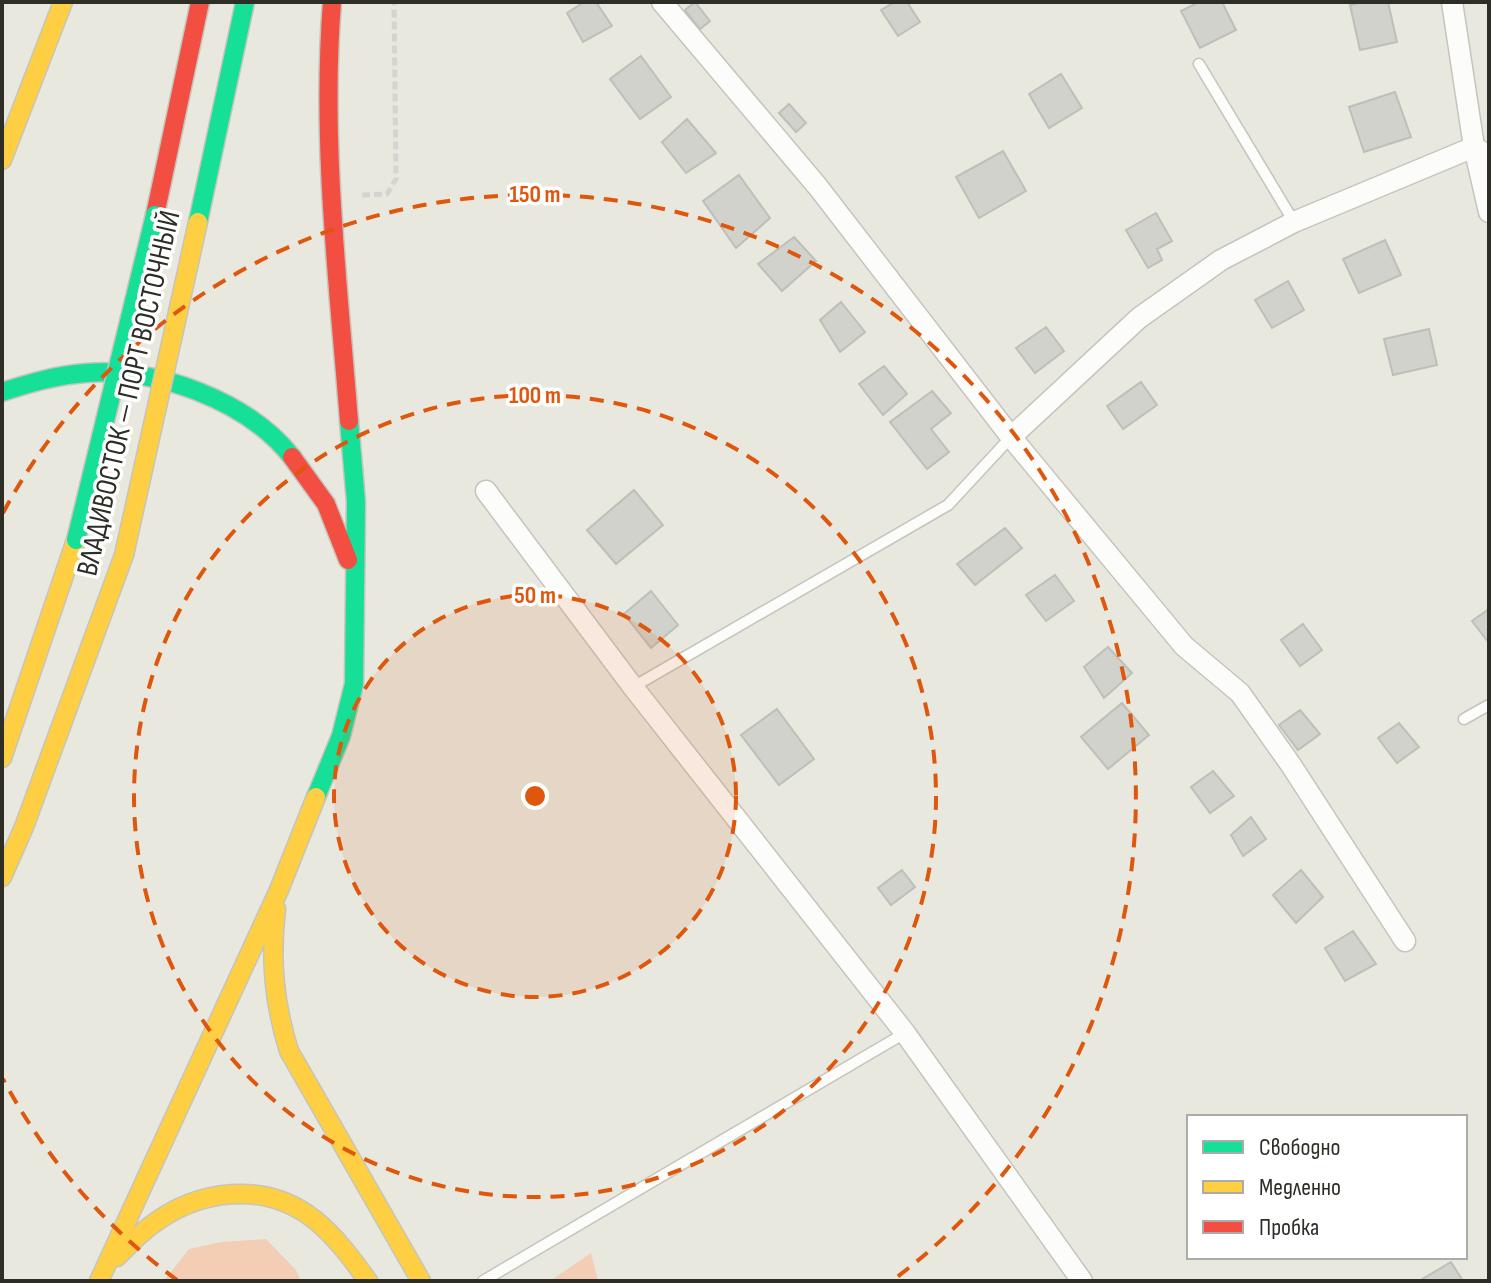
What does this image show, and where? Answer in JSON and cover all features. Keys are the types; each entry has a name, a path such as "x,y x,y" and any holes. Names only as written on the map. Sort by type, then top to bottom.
{"main road":[{"path":"2,160 63,2"},
{"name":"ВЛАДИВОСТОК — ПОРТ ВОСТОЧНЫЙ","path":"2,758 76,540 155,215 200,2"},
{"name":"ВЛАДИВОСТОК — ПОРТ ВОСТОЧНЫЙ","path":"2,877 24,827 124,555 245,2"},
{"path":"102,1276 279,890 341,736 354,684 356,502 331,195 329,39 332,2"},
{"path":"2,392 23,383 66,374 110,371 153,376 195,388 231,406 264,429 293,456 317,488 336,523 349,560 356,638"},
{"path":"279,890 272,973 277,1014 289,1051 421,1281"},
{"path":"102,1276 136,1235 169,1210 205,1195 241,1191 283,1202 318,1221 345,1247 368,1281"}],"street":[{"path":"662,2 818,187 1011,437 1184,646 1240,693 1291,765 1405,941"},
{"path":"1452,2 1482,151 1489,212"},
{"path":"1011,437 1139,318 1221,260 1294,222 1482,151"},
{"path":"486,491 633,687 905,1033 1082,1281"}],"lane":[{"path":"1199,64 1294,222"},
{"path":"633,687 948,505 1011,437"},
{"path":"1464,719 1489,705"},
{"path":"483,1281 905,1033"}],"path":[{"path":"331,195 387,194 396,179 394,2"}],"shaded area":[{"path":"266,1239 296,1270 301,1281 164,1281 189,1249 221,1242"},
{"path":"591,1253 598,1281 550,1281"}],"building":[{"path":"584,2 596,2 612,26 583,42 567,13"},
{"path":"695,2 710,21 700,29 685,10"},
{"path":"895,2 907,2 920,22 898,36 881,10"},
{"path":"1199,2 1222,2 1236,30 1200,48 1181,11"},
{"path":"1388,2 1397,42 1360,50 1350,5"},
{"path":"641,56 671,97 640,119 610,79"},
{"path":"1061,74 1082,108 1049,128 1029,94"},
{"path":"1395,92 1411,137 1364,152 1349,107"},
{"path":"789,104 806,123 796,132 779,113"},
{"path":"687,119 716,153 686,173 662,142"},
{"path":"1003,151 1026,191 979,218 956,177"},
{"path":"739,175 770,218 736,248 703,201"},
{"path":"1156,213 1172,241 1157,249 1162,260 1148,268 1126,230"},
{"path":"794,237 816,261 782,291 758,264"},
{"path":"1385,240 1401,275 1359,293 1343,259"},
{"path":"1288,281 1304,310 1272,328 1255,300"},
{"path":"841,302 865,332 840,352 820,320"},
{"path":"1046,327 1064,351 1035,373 1016,348"},
{"path":"1429,329 1437,365 1393,375 1384,339"},
{"path":"884,366 907,394 883,415 859,384"},
{"path":"1141,382 1157,405 1123,429 1107,406"},
{"path":"932,391 951,413 931,429 949,452 927,469 890,422"},
{"path":"634,490 663,525 616,564 587,530"},
{"path":"1005,528 1022,548 975,585 957,564"},
{"path":"1055,575 1074,601 1046,621 1026,595"},
{"path":"651,591 678,625 651,648 624,614"},
{"path":"1489,609 1489,643 1472,621"},
{"path":"1303,624 1322,650 1300,666 1281,640"},
{"path":"1108,647 1132,673 1104,698 1084,667"},
{"path":"1122,703 1149,735 1108,769 1081,737"},
{"path":"777,709 814,759 779,785 741,735"},
{"path":"1300,710 1320,734 1298,750 1279,725"},
{"path":"1399,723 1419,747 1397,763 1378,738"},
{"path":"1213,771 1234,796 1210,813 1191,787"},
{"path":"1251,817 1266,839 1243,856 1231,835"},
{"path":"902,870 915,887 891,905 878,888"},
{"path":"1301,870 1323,897 1296,923 1273,895"},
{"path":"1353,931 1376,964 1345,981 1325,948"},
{"path":"1451,1262 1463,1281 1419,1281"}],"traffic: fast":[{"path":"198,222 245,2"},
{"path":"76,540 155,215"},
{"path":"2,392 44,380 86,373 142,376 170,382 226,404 251,419 292,457"},
{"path":"316,797 341,736 354,684 356,502 349,421"}],"traffic: slow":[{"path":"2,160 63,2"},
{"path":"124,555 198,222"},
{"path":"2,758 76,540"},
{"path":"2,877 24,827 124,555"},
{"path":"99,1281 279,890 316,797"},
{"path":"276,909 273,946 275,981 289,1051 421,1281"},
{"path":"117,1257 149,1227 188,1204 231,1194 253,1195 295,1207 315,1220 337,1241 368,1281"}],"traffic: jam":[{"path":"155,215 200,2"},
{"path":"332,2 328,107 330,159 349,421"},
{"path":"292,457 326,504 348,560"}]}
